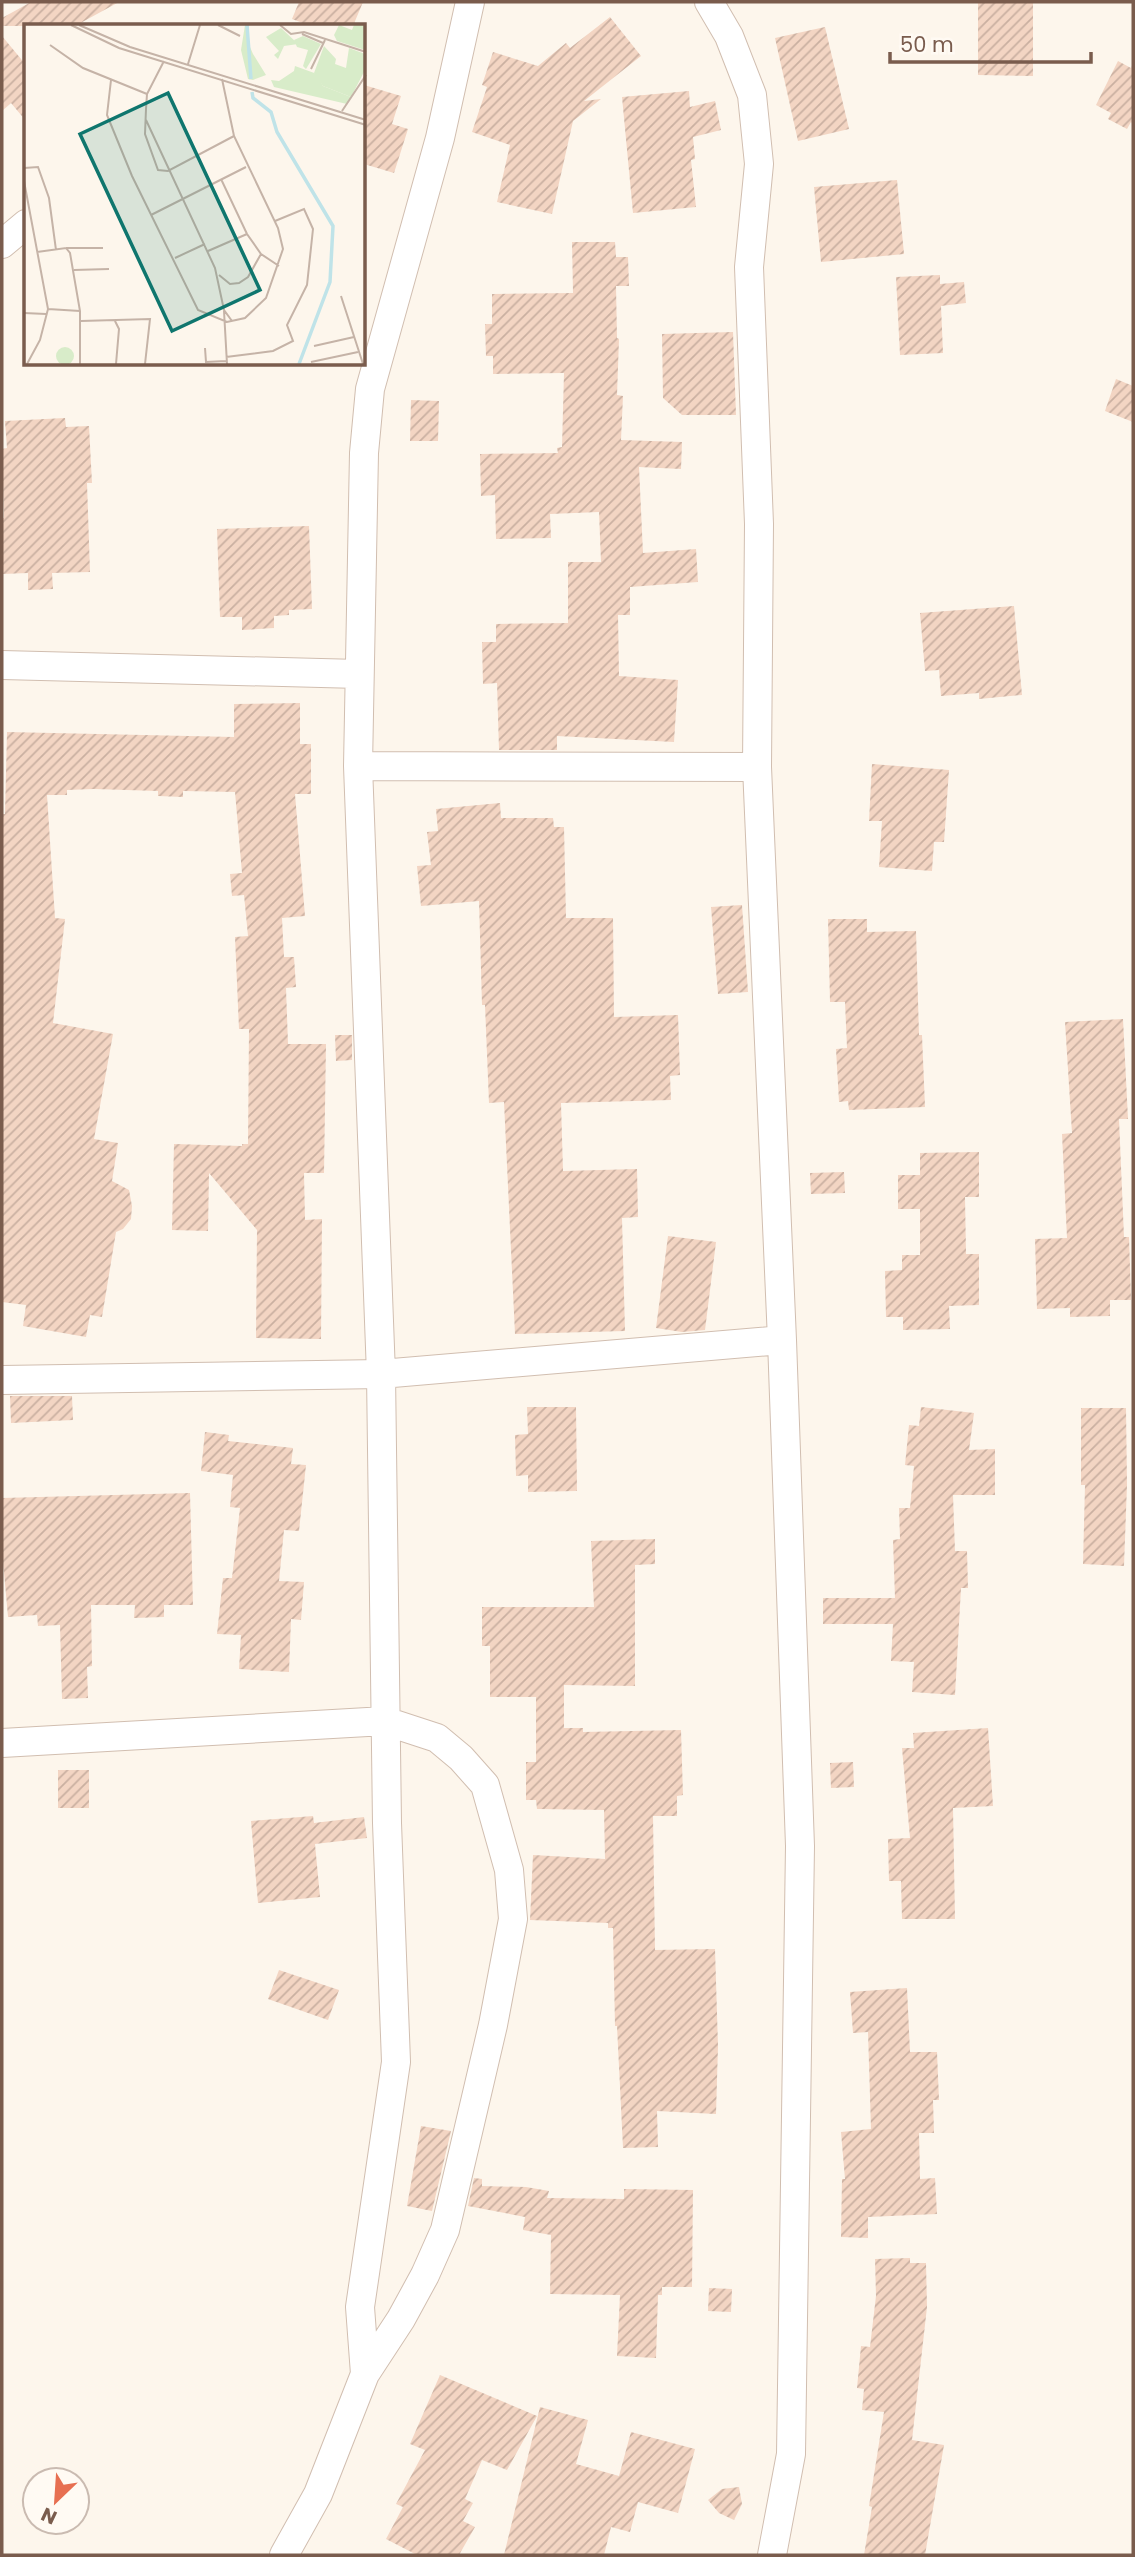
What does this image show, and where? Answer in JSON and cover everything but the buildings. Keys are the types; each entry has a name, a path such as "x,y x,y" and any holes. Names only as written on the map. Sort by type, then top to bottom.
{"street":[{"path":"365,2374 360,2307 396,2062 385,1721 381,1374 358,766 365,377 440,138 470,2"},
{"path":"709,2 729,36 752,95 759,164 749,267 759,524 757,767 782,1340 800,1846 791,2454 772,2555"},
{"path":"2,244 24,226"},
{"path":"2,665 359,674"},
{"path":"358,766 757,767"},
{"path":"2,1380 381,1374 782,1340"},
{"path":"2,1743 385,1721 436,1738 461,1758 485,1786 509,1870 513,1919 493,2025 445,2230 401,2319 365,2374 318,2494 284,2555"}]}
